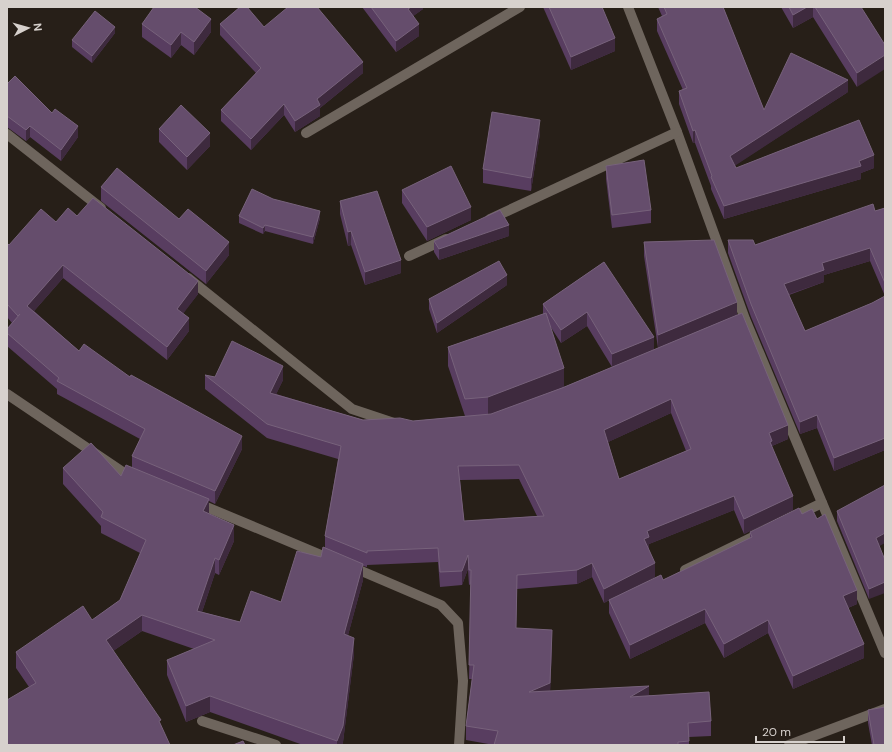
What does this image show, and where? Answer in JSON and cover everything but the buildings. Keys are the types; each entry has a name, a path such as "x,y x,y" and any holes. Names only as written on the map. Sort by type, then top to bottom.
{"street":[{"path":"306,132 520,7"},
{"path":"628,7 677,132 741,321 822,503 885,653"},
{"path":"481,222 677,132"},
{"path":"7,134 106,212"},
{"path":"409,256 452,236"},
{"path":"180,272 352,409 405,426"},
{"path":"7,394 124,473 146,482"},
{"path":"191,500 441,605 458,623 463,681 459,745"},
{"path":"673,576 822,503"},
{"path":"789,745 885,709"},
{"path":"202,721 276,745"}]}
